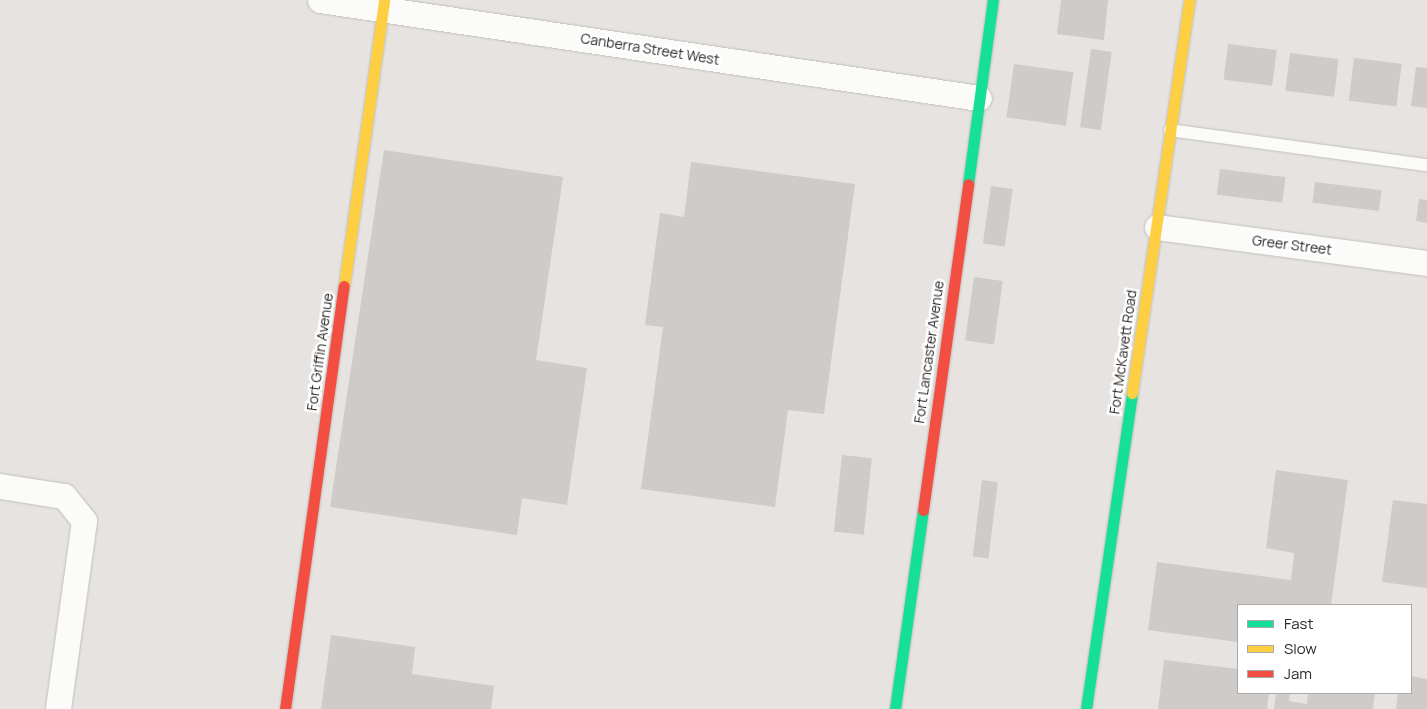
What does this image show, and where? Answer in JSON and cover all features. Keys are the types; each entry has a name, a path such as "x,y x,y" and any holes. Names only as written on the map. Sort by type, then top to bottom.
{"street":[{"name":"Canberra Street West","path":"320,0 383,4 979,98"},
{"name":"Fort Lancaster Avenue","path":"895,709 993,0"},
{"name":"Fort McKavett Road","path":"1086,709 1189,0"},
{"name":"Fort Griffin Avenue","path":"285,709 383,4"},
{"name":"Greer Street","path":"1156,227 1427,262"},
{"path":"0,486 64,496 84,521 58,709"}],"lane":[{"path":"1170,130 1427,165"}],"building":[{"path":"1061,0 1108,0 1104,40 1057,34"},
{"path":"1228,44 1277,50 1272,86 1224,80"},
{"path":"1091,49 1112,52 1101,130 1080,127"},
{"path":"1290,53 1339,59 1334,97 1285,91"},
{"path":"1354,58 1402,64 1396,107 1349,101"},
{"path":"1014,64 1073,72 1066,126 1006,117"},
{"path":"1416,67 1427,68 1427,108 1411,106"},
{"path":"384,150 563,177 536,360 587,368 567,505 522,498 517,535 330,507"},
{"path":"691,162 855,184 824,414 788,410 775,507 641,489 663,327 645,325 660,213 684,217"},
{"path":"1220,169 1286,177 1282,203 1217,195"},
{"path":"1315,182 1382,190 1379,211 1312,203"},
{"path":"991,186 1013,189 1005,246 983,243"},
{"path":"1419,199 1427,200 1427,223 1416,221"},
{"path":"974,277 1003,281 994,344 965,340"},
{"path":"842,455 872,458 864,535 834,532"},
{"path":"1276,470 1348,480 1331,604 1237,604 1237,642 1148,630 1157,562 1291,580 1294,553 1266,548"},
{"path":"982,480 998,482 988,558 973,556"},
{"path":"1393,500 1427,504 1427,588 1382,582"},
{"path":"331,635 415,647 412,674 494,686 491,709 321,709"},
{"path":"1164,660 1237,669 1237,694 1269,694 1267,709 1158,709"},
{"path":"1412,676 1427,679 1427,709 1396,709 1398,694 1412,694"},
{"path":"1276,694 1290,694 1289,701 1307,704 1308,694 1375,694 1373,709 1274,709"}],"traffic: fast":[{"path":"968,184 993,0"},
{"path":"1086,709 1132,393"},
{"path":"895,709 923,510"}],"traffic: slow":[{"path":"344,286 384,0"},
{"path":"1132,393 1189,0"}],"traffic: jam":[{"path":"923,510 968,184"},
{"path":"285,709 344,286"}]}
